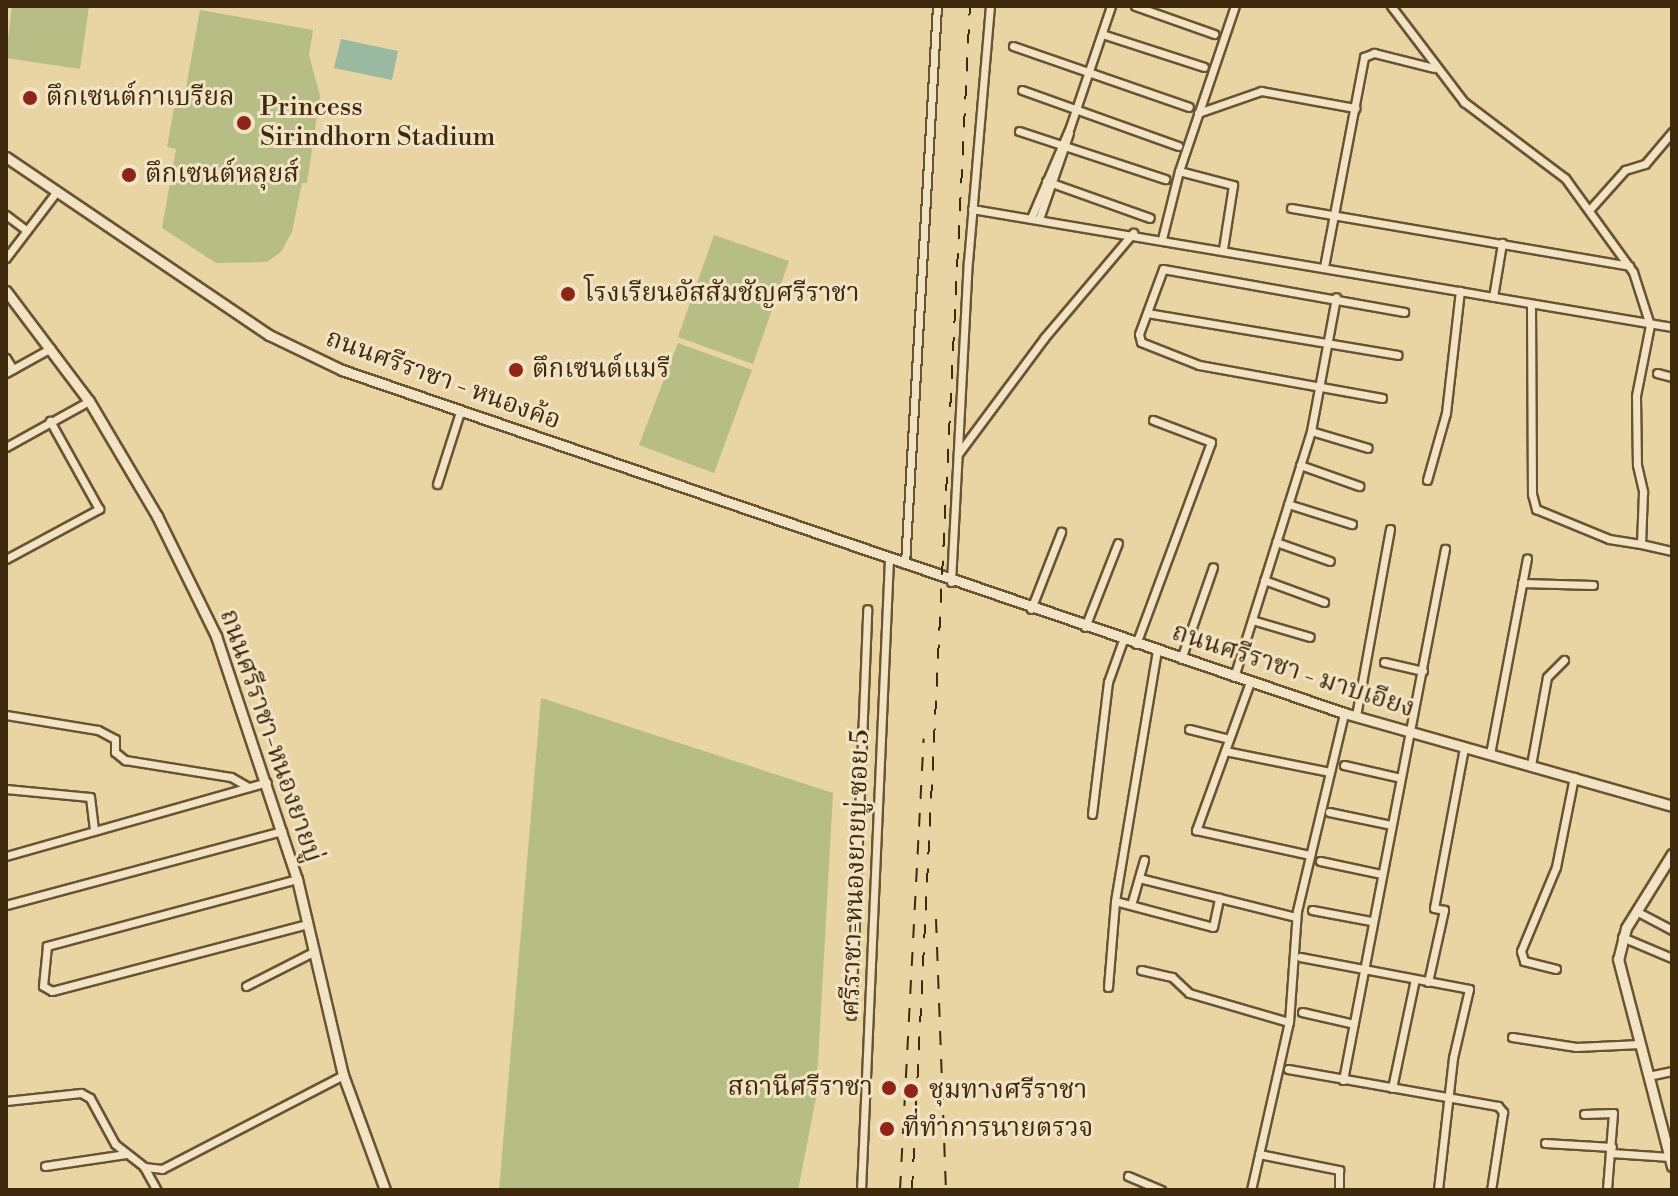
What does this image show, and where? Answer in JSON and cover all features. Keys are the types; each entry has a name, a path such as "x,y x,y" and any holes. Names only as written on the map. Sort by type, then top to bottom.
{"main road":[{"name":"ถนนศรีราชา - หนองค้อ","path":"6,157 269,335 342,370 905,564"},
{"name":"ถนนศรีราชา-หนองยายบู่","path":"6,291 89,401 157,516 216,636 297,879 343,1075 385,1190"},
{"name":"ถนนศรีราชา - มาบเอียง","path":"905,564 1344,713 1672,806"},
{"path":"1671,1161 1618,959 1622,937 1672,854"}],"street":[{"path":"905,564 937,6"},
{"path":"951,582 972,209 990,6"},
{"path":"1035,219 1064,147 1111,6"},
{"path":"1135,6 1214,34"},
{"path":"1162,239 1179,171 1235,6"},
{"path":"1391,6 1434,68 1464,102 1565,178 1591,208 1629,266 1646,301 1650,325 1636,396 1637,465 1643,492 1641,544"},
{"path":"1102,34 1204,67"},
{"path":"1013,46 1189,107"},
{"path":"1324,267 1368,53 1434,68"},
{"path":"1022,90 1178,146"},
{"path":"1198,113 1261,91 1355,108"},
{"path":"1019,131 1165,179"},
{"path":"1591,208 1625,170 1645,164 1672,132"},
{"path":"1179,171 1233,185 1223,249"},
{"path":"1049,183 1150,218"},
{"path":"6,258 57,191"},
{"path":"1291,208 1629,266"},
{"path":"972,209 1133,233 1672,327"},
{"path":"6,215 26,230"},
{"path":"958,454 1044,338 1133,233"},
{"path":"1493,297 1502,243"},
{"path":"1382,398 1199,365 1141,342 1147,313 1163,269 1336,297 1404,312"},
{"path":"1427,480 1446,413 1460,291"},
{"path":"1234,677 1311,431 1336,297"},
{"path":"1531,304 1532,494 1536,509 1609,539 1672,551"},
{"path":"1147,313 1397,355"},
{"path":"6,358 10,371 51,348"},
{"path":"1657,373 1672,377"},
{"path":"6,447 89,401"},
{"path":"437,484 460,412"},
{"path":"1136,644 1211,442 1153,420"},
{"path":"6,559 99,509 50,421"},
{"path":"1311,431 1368,448"},
{"path":"1300,465 1359,486"},
{"path":"1288,504 1352,524"},
{"path":"1356,716 1390,529"},
{"path":"1031,609 1061,532"},
{"path":"1276,542 1330,561"},
{"path":"1085,627 1118,543"},
{"path":"1343,1080 1366,971 1371,921 1445,549"},
{"name":"ศรีราชา-หนองยายบู่ ซอย 5","path":"861,1190 889,558"},
{"path":"1490,754 1527,558"},
{"path":"1181,659 1213,567"},
{"path":"1264,580 1324,602"},
{"path":"1522,583 1593,585"},
{"path":"851,1015 867,609"},
{"path":"1252,620 1310,637"},
{"path":"1092,814 1108,682 1123,640"},
{"path":"1108,987 1115,901 1157,651"},
{"path":"1531,765 1547,677 1564,660"},
{"path":"1384,662 1423,671"},
{"path":"1250,682 1196,830 1310,855"},
{"path":"1251,1190 1289,1022 1296,917 1344,713"},
{"path":"6,715 98,730 115,739 115,752 125,760 231,777 248,787"},
{"path":"1189,729 1229,739"},
{"path":"863,737 881,739"},
{"path":"1428,982 1444,910 1434,908 1464,747"},
{"path":"1225,751 1330,772"},
{"path":"1344,765 1401,778"},
{"path":"1556,969 1524,961 1521,951 1556,867 1574,777"},
{"path":"6,856 267,782"},
{"path":"6,789 90,797 94,831"},
{"path":"1329,812 1391,825"},
{"path":"6,905 282,831"},
{"path":"1131,905 1144,860"},
{"path":"1320,861 1381,874"},
{"path":"1139,878 1296,917"},
{"path":"297,879 47,946 43,986 49,991 307,924"},
{"path":"1115,901 1213,927 1219,898"},
{"path":"1312,910 1371,921"},
{"path":"1636,911 1672,930"},
{"path":"1622,937 1672,958"},
{"path":"246,986 313,952"},
{"path":"1300,957 1469,989 1448,1097 1438,1190"},
{"path":"1141,970 1172,977 1185,992 1289,1022"},
{"path":"1392,1088 1415,979"},
{"path":"1302,1012 1354,1024"},
{"path":"1512,1037 1576,1047 1640,1044"},
{"path":"1288,1069 1448,1097 1503,1112 1491,1190"},
{"path":"1648,1076 1672,1071"},
{"path":"144,1167 162,1169 343,1075"},
{"path":"6,1101 81,1093 90,1098 115,1144 144,1167 157,1190"},
{"path":"1584,1114 1613,1113 1607,1190"},
{"path":"1545,1143 1612,1150 1671,1161"},
{"path":"45,1166 127,1154"},
{"path":"1259,1154 1339,1170 1339,1190"},
{"path":"1128,1176 1161,1190"}],"shaded area":[{"path":"12,6 89,6 80,69 6,58"},
{"name":"Princess Sirindhorn Stadium","path":"200,10 313,30 309,55 320,96 307,183 302,183 292,232 281,252 267,262 216,263 162,228 176,149 167,147 176,97 184,99"},
{"path":"341,39 398,51 392,80 334,68"},
{"path":"714,235 789,261 753,364 678,337"},
{"path":"678,343 752,370 714,473 639,445"},
{"path":"541,698 833,793 816,1098 798,1190 499,1190"}],"railway":[{"path":"912,1190 970,6"},
{"path":"900,1190 924,739"},
{"path":"936,919 946,1190"}],"place":[{"name":"ตึกเซนต์กาเบรียล","path":"30,98"},
{"name":"Princess Sirindhorn Stadium","path":"244,123"},
{"name":"ตึกเซนต์หลุยส์","path":"129,175"},
{"name":"โรงเรียนอัสสัมชัญศรีราชา","path":"568,294"},
{"name":"ตึกเซนต์แมรี","path":"516,370"},
{"name":"สถานีศรีราชา","path":"889,1088"},
{"name":"ชุมทางศรีราชา","path":"911,1091"},
{"name":"ที่ทำการนายตรวจ","path":"887,1129"}]}
